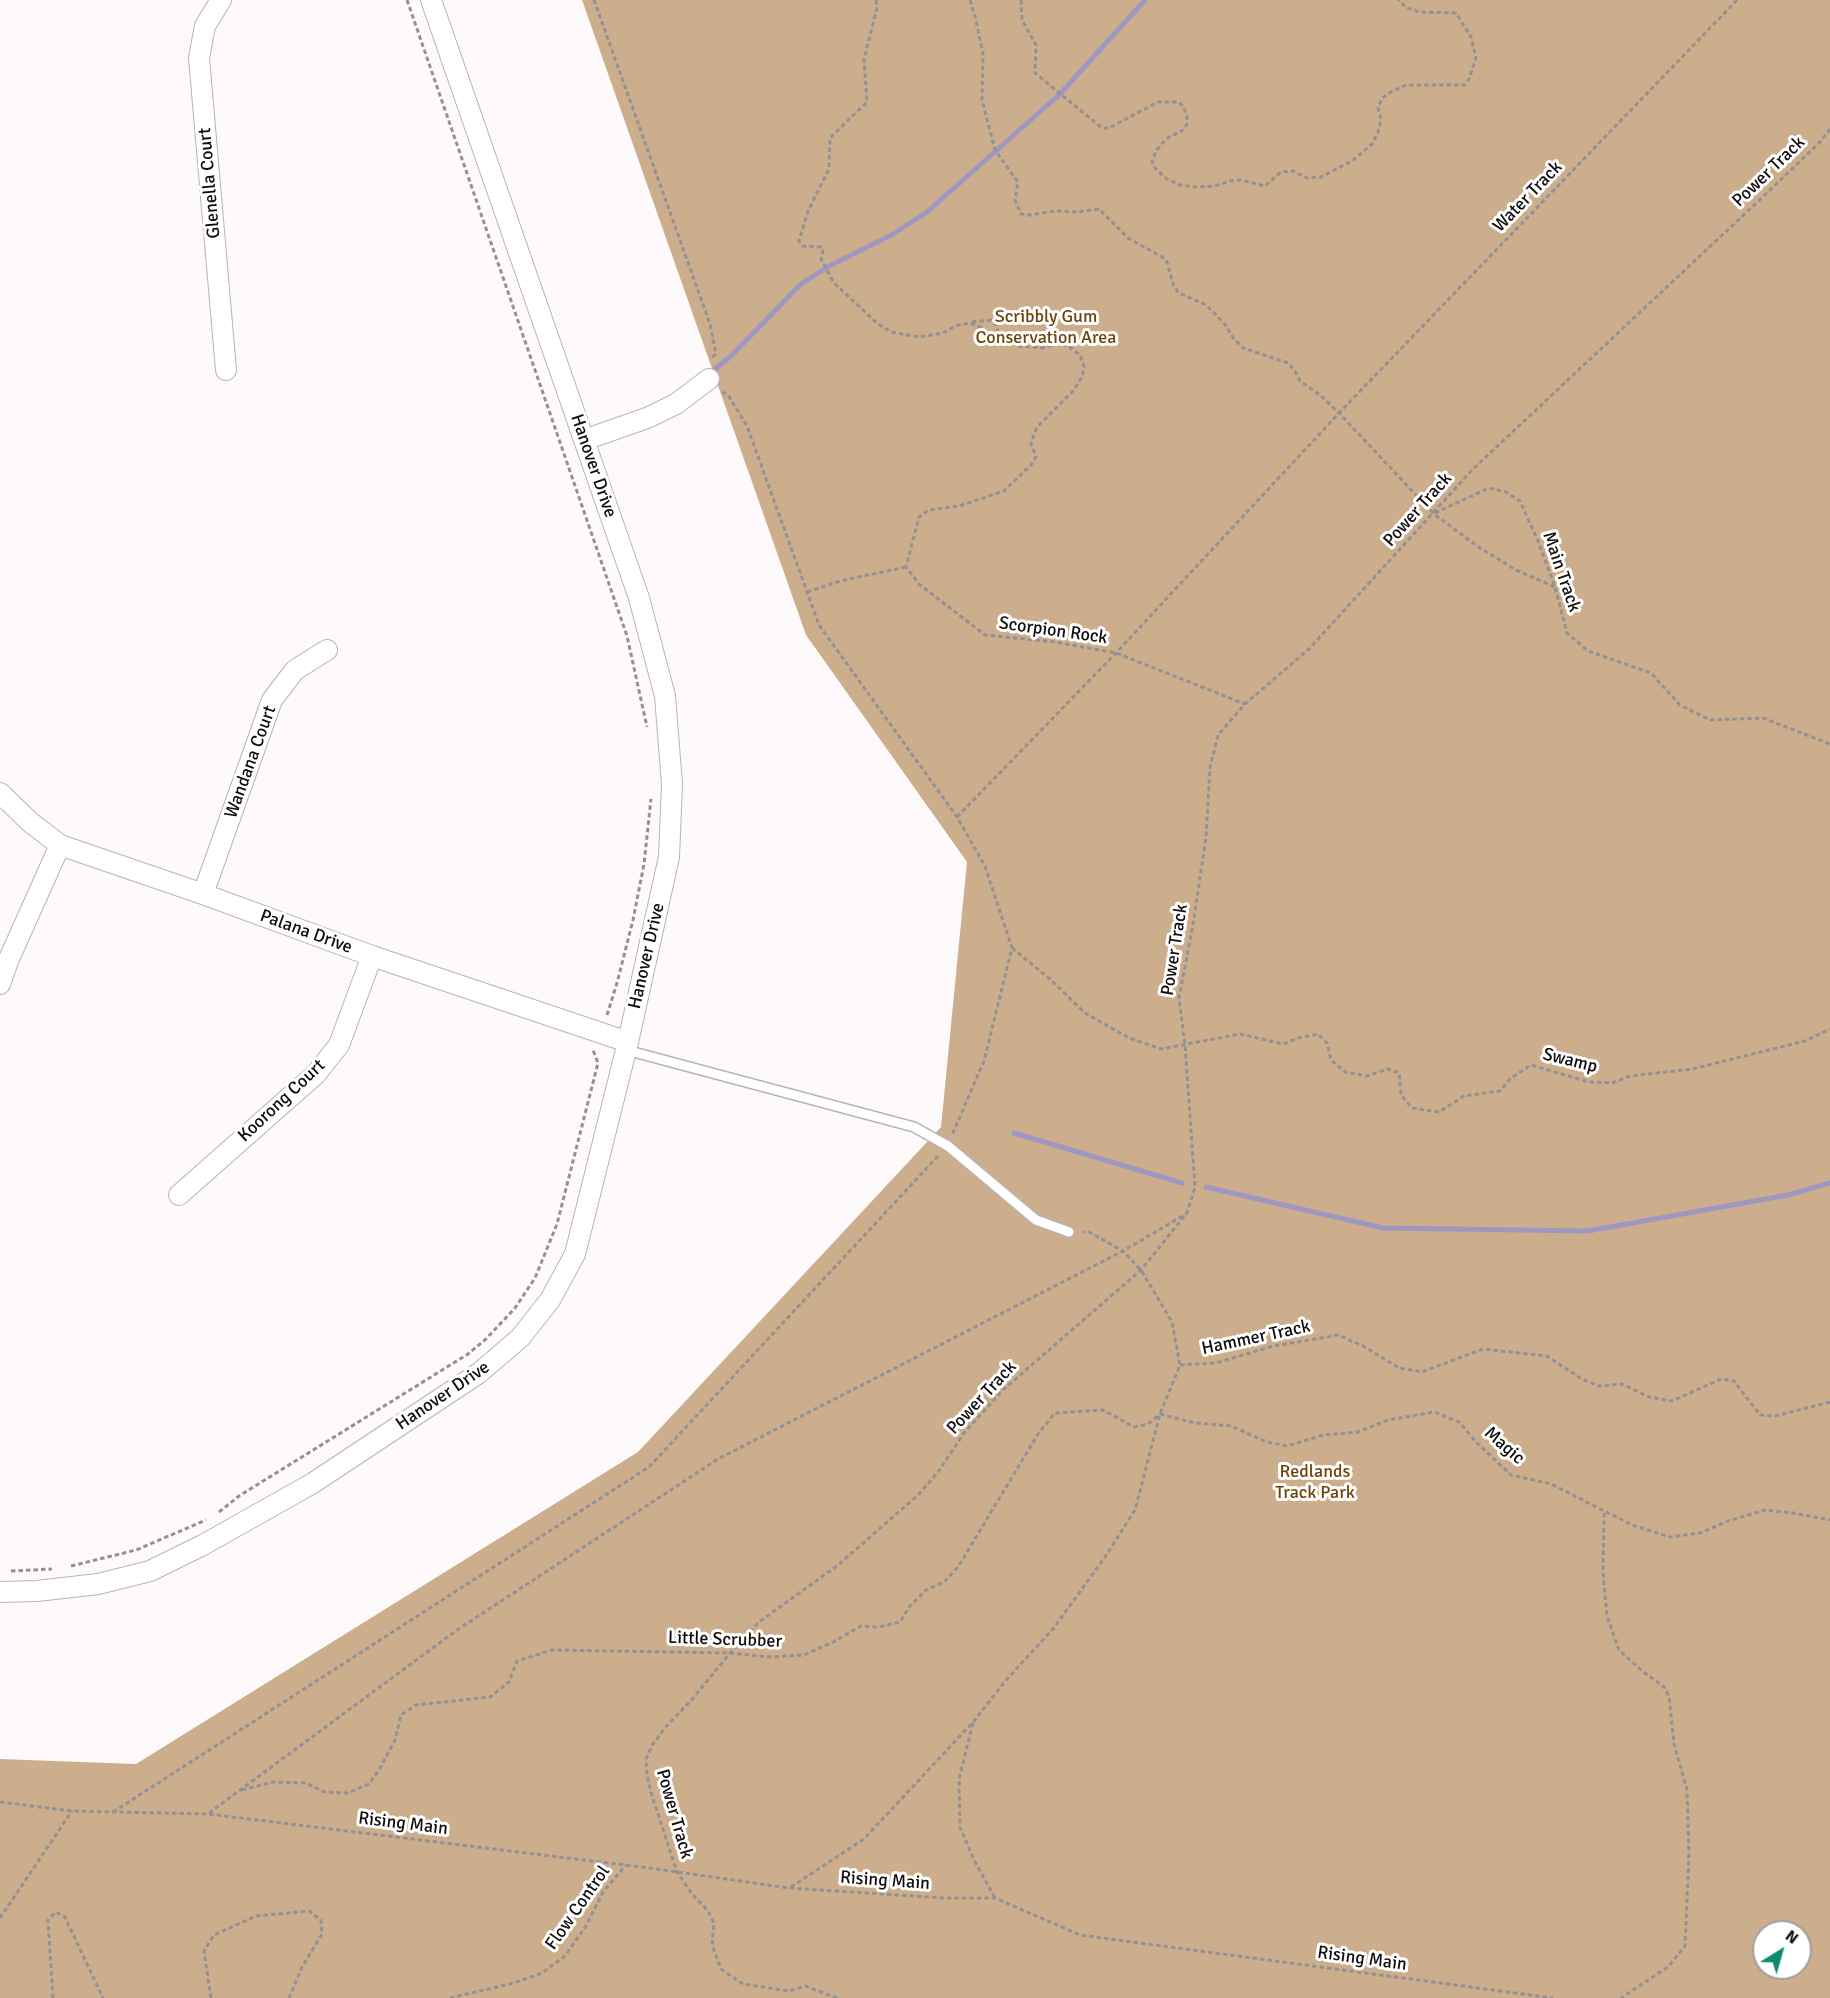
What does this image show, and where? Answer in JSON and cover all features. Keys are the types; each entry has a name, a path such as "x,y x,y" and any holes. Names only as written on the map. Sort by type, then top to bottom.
{"street":[{"name":"Glenella Court","path":"221,0 206,26 199,58 226,370"},
{"name":"Hanover Drive","path":"0,1592 37,1591 98,1584 150,1571 202,1545 313,1483 479,1373 520,1338 550,1300 574,1254 627,1046 669,857 672,784 665,696 639,598 431,0"},
{"path":"584,440 646,418 676,404 709,379"},
{"name":"Wandana Court","path":"203,894 272,700 295,670 327,650"},
{"name":"Palana Drive","path":"0,793 30,822 60,845 627,1046"},
{"path":"0,984 60,845"},
{"name":"Koorong Court","path":"179,1195 316,1074 339,1045 372,956"}],"lane":[{"path":"627,1046 914,1127 948,1146 1036,1220 1069,1232"}],"path":[{"path":"407,0 627,636 649,737"},
{"path":"113,1812 649,1467 948,1146 984,1060 1012,948 985,866 957,817 819,625 747,426 728,395 717,390 709,379 704,366 716,354 710,324 594,0"},
{"path":"876,0 877,8 864,59 867,102 830,138 829,170 808,211 799,237 803,246 821,247 823,263 834,283 878,324 891,332 919,337 943,333 955,326 991,320 996,325 999,338"},
{"path":"970,0 984,54 982,100 995,150 1018,182 1015,200 1021,214 1030,216 1055,211 1077,212 1099,209 1128,238 1162,257 1167,262 1173,287 1179,293 1206,304 1243,348 1288,363 1300,381 1320,395 1339,413 1434,514 1477,546 1516,570 1555,586"},
{"path":"1021,0 1022,20 1036,45 1035,73 1102,128 1109,128 1158,102 1179,102 1184,108 1187,124 1183,130 1166,139 1156,151 1152,161 1155,168 1167,179 1180,185 1197,187 1215,186 1241,180 1265,186 1281,172 1293,171 1307,178 1321,177 1352,160 1372,144 1381,119 1378,108 1382,98 1391,92 1406,85 1465,85 1476,58 1471,37 1456,13 1420,12 1407,8 1398,0"},
{"name":"Water Track","path":"957,817 1116,653 1339,413 1737,0"},
{"name":"Power Track","path":"677,1872 646,1775 646,1759 653,1744 665,1728 759,1622 837,1566 918,1495 938,1472 964,1433 1004,1389 1141,1270 1187,1213 1195,1187 1185,1045 1179,998 1206,837 1210,767 1218,735 1245,704 1309,649 1472,470 1768,192 1830,129"},
{"path":"807,592 840,581 906,567 919,517 929,510 959,506 1004,491 1031,465 1035,457 1031,443 1036,427 1073,391 1082,377 1084,366 1080,355 1060,344 1042,348 1018,346 969,323"},
{"name":"Main Track","path":"1434,514 1489,488 1506,492 1520,501 1555,586 1567,633 1588,651 1651,673 1680,705 1710,720 1763,718 1830,744"},
{"name":"Scorpion Rock","path":"906,567 919,584 985,636 1055,642 1116,653 1245,704"},
{"path":"607,1014 638,897 644,864 651,794"},
{"path":"1012,948 1085,1012 1129,1038 1161,1048 1185,1045"},
{"name":"Swamp","path":"1185,1045 1240,1034 1283,1044 1318,1034 1327,1043 1330,1060 1345,1072 1367,1076 1388,1069 1399,1072 1401,1095 1412,1108 1439,1112 1464,1096 1500,1091 1511,1078 1531,1065 1589,1082 1612,1083 1630,1076 1692,1069 1805,1041 1830,1029"},
{"path":"217,1514 239,1496 468,1354 486,1339 515,1308 535,1278 557,1224 598,1063 591,1047"},
{"path":"208,1814 457,1630 718,1459 1123,1251 1187,1213"},
{"path":"789,1888 864,1839 974,1721 1007,1679 1053,1629 1136,1510 1160,1414 1180,1365 1172,1322 1141,1270 1123,1251 1089,1232 1069,1232"},
{"name":"Hammer Track","path":"1180,1365 1216,1363 1273,1346 1338,1335 1363,1346 1399,1368 1422,1372 1483,1349 1547,1356 1580,1378 1598,1386 1622,1384 1649,1397 1672,1401 1720,1379 1734,1381 1760,1415 1775,1416 1830,1402"},
{"name":"Little Scrubber","path":"240,1791 273,1782 306,1784 324,1792 348,1793 369,1784 395,1740 401,1715 416,1705 490,1697 509,1682 518,1661 552,1650 730,1653 770,1657 804,1655 861,1626 879,1627 900,1622 910,1606 926,1590 944,1582 958,1567 1038,1434 1055,1413 1103,1410 1134,1427 1148,1424 1160,1414"},
{"name":"Magic","path":"1160,1414 1195,1424 1231,1426 1267,1442 1287,1446 1323,1435 1358,1432 1388,1420 1434,1412 1459,1422 1477,1443 1511,1475 1551,1484 1605,1513 1632,1525 1670,1537 1700,1533 1728,1521 1765,1510 1830,1520"},
{"path":"1605,1513 1603,1572 1607,1616 1619,1650 1664,1687 1669,1696 1674,1744 1687,1790 1685,1946 1668,1967 1622,1998"},
{"path":"66,1568 136,1550 207,1519"},
{"path":"11,1571 55,1568"},
{"path":"974,1721 959,1779 960,1827 995,1898"},
{"name":"Rising Main","path":"0,1802 72,1811 208,1814 626,1865 789,1888 945,1898 995,1898 1080,1935 1553,1998"},
{"path":"0,1918 72,1811"},
{"name":"Flow Control","path":"450,1998 513,1983 542,1973 565,1956 586,1926 603,1892 626,1865"},
{"path":"677,1872 692,1894 708,1911 714,1923 712,1945 721,1969 742,1984 789,1991 805,1986 837,1998"},
{"path":"211,1998 204,1951 214,1935 256,1916 309,1911 321,1920 322,1934 302,1967 289,1998"},
{"path":"53,1998 48,1920 56,1912 65,1917 103,1998"}],"green space":[{"name":"Redlands Track Park","path":"582,0 1830,0 1830,1998 0,1998 0,1759 136,1764 638,1452 941,1127 967,862 806,635"}],"waterway":[{"path":"710,373 731,356 801,284 829,266 893,234 927,212 1060,94 1145,0"},
{"path":"1014,1133 1182,1183"},
{"path":"1206,1187 1383,1228 1588,1231 1788,1195 1830,1183"}],"park label":[{"name":"Scribbly Gum Conservation Area","path":"1046,327"}]}
